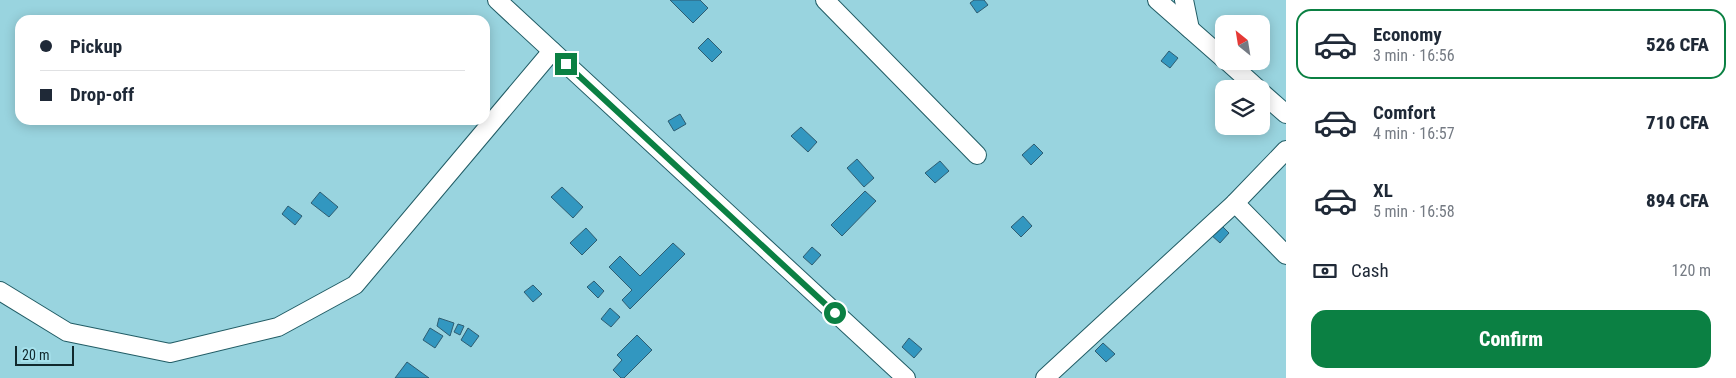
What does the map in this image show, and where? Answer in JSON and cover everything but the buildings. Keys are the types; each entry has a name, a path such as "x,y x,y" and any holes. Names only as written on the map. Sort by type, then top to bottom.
{"street":[{"path":"497,0 906,378"},
{"path":"825,0 977,155"},
{"path":"1157,0 1215,51"},
{"path":"1184,0 1190,29"},
{"path":"490,125 552,51"},
{"path":"1237,70 1248,80"},
{"path":"1270,100 1286,114"},
{"path":"0,291 67,332 170,353 278,327 355,285 490,125"},
{"path":"1045,378 1235,203 1286,150"},
{"path":"1235,203 1286,255"}],"route":[{"path":"566,64 835,313"}]}
